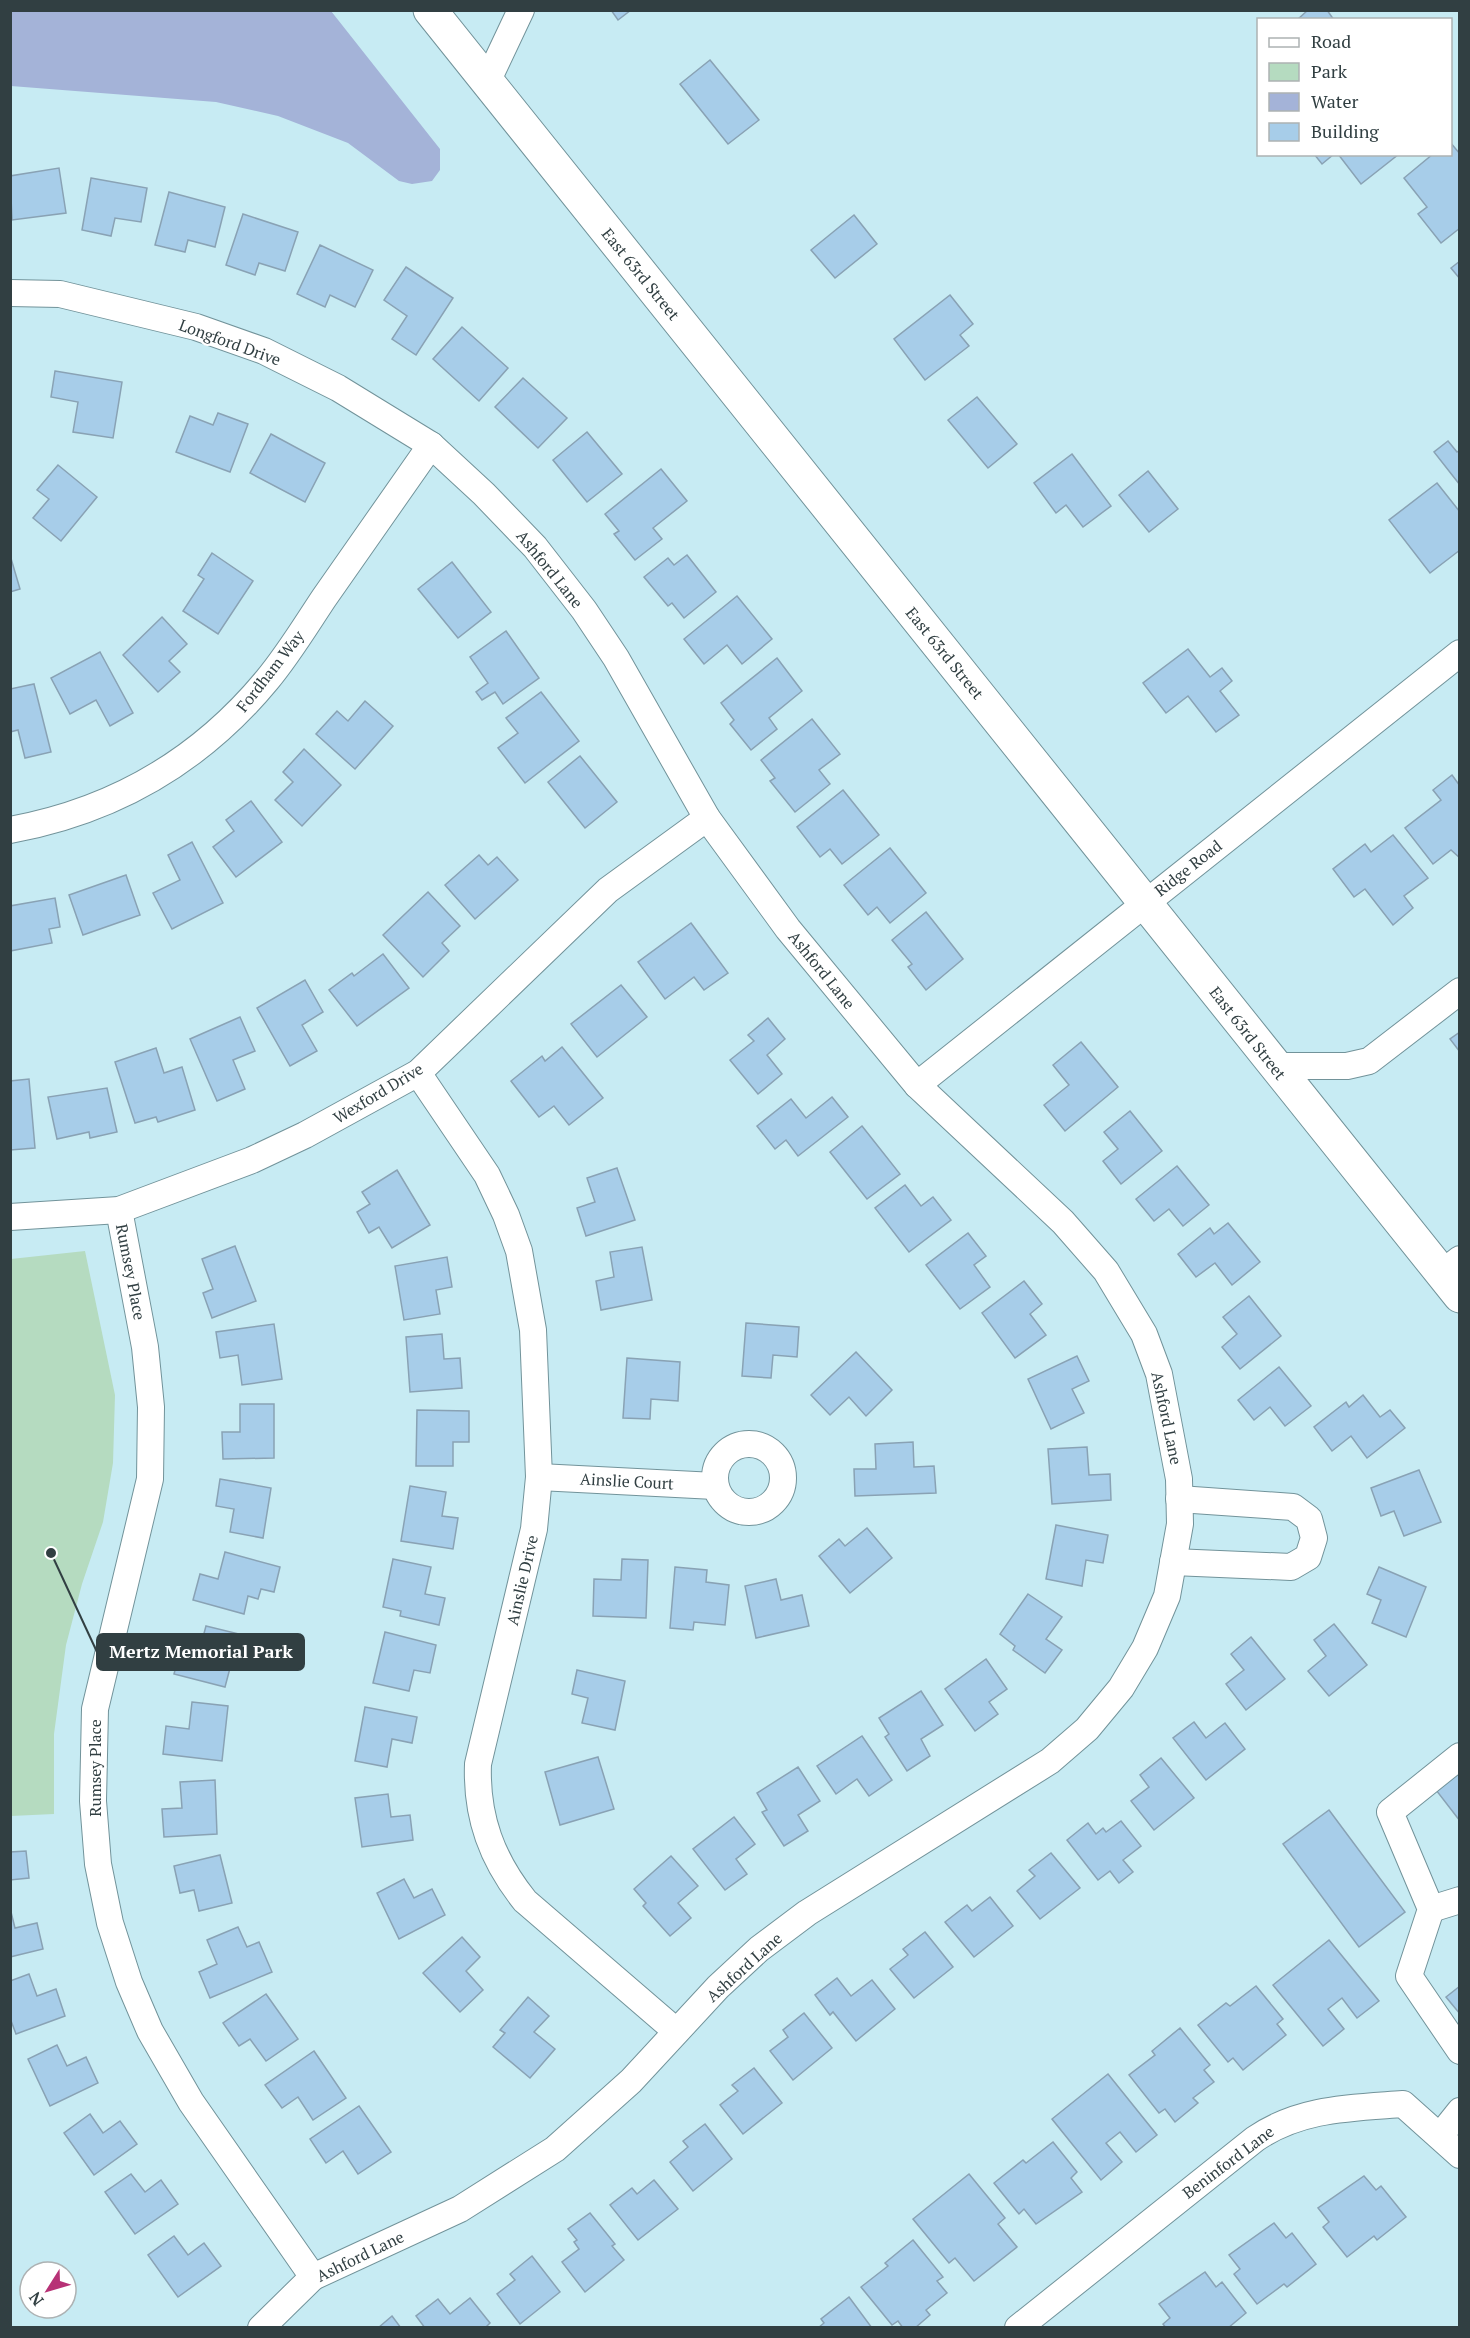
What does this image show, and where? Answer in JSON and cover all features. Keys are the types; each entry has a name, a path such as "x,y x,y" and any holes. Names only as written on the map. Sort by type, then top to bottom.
{"main road":[{"name":"East 63rd Street","path":"430,10 1274,1066 1454,1276"}],"street":[{"path":"487,82 521,10"},
{"name":"Longford Drive","path":"10,293 60,294 196,327 244,344 318,377 431,445"},
{"name":"Ashford Lane","path":"261,2328 313,2277 460,2208 527,2169 594,2117 632,2081 718,1987 751,1957 807,1913 1050,1761 1087,1729 1121,1688 1145,1648 1167,1596 1180,1524 1179,1479 1159,1374 1144,1334 1123,1296 1082,1242 916,1084 788,929 707,818 616,658 559,576 491,502 431,445"},
{"name":"Fordham Way","path":"10,830 68,817 132,791 158,777 212,738 269,678 431,445"},
{"name":"Ridge Road","path":"916,1084 1460,653"},
{"name":"Wexford Drive","path":"10,1217 119,1210 263,1155 305,1136 418,1073 608,890 707,818"},
{"path":"1274,1066 1347,1066 1369,1061 1460,991"},
{"name":"Ainslie Drive","path":"418,1073 487,1175 519,1251 533,1330 538,1477 534,1529 478,1764 478,1801 483,1825 492,1852 506,1878 525,1901 676,2031"},
{"name":"Rumsey Place","path":"119,1210 146,1347 151,1407 150,1479 95,1709 93,1801 98,1864 110,1923 129,1982 150,2031 191,2102 313,2277"},
{"name":"Ainslie Court","path":"538,1477 715,1486"},
{"path":"1173,1562 1291,1567 1308,1557 1314,1538 1309,1519 1293,1507 1179,1500"},
{"path":"1460,1756 1390,1812 1431,1909 1409,1976 1460,2051"},
{"path":"1431,1909 1460,1900"},
{"name":"Beninford Lane","path":"1018,2328 1255,2139 1286,2121 1322,2110 1403,2104 1460,2156"},
{"path":"1440,2136 1460,2111"}],"green space":[{"path":"85,1251 115,1395 113,1463 103,1522 82,1584 66,1645 54,1734 54,1814 11,1816 11,1259"}],"water":[{"path":"10,11 331,11 440,149 440,170 432,181 412,184 399,181 348,143 278,116 216,102 11,86"}],"building":[{"path":"611,10 631,10 618,20"},
{"path":"1308,10 1327,10 1333,18 1299,18"},
{"path":"710,60 759,120 728,144 680,84"},
{"path":"1452,144 1460,154 1460,228 1441,243 1418,214 1427,207 1404,178 1431,156 1452,156"},
{"path":"1316,156 1332,156 1322,164"},
{"path":"1340,156 1396,156 1361,184"},
{"path":"59,168 66,213 12,220 10,176"},
{"path":"91,178 147,188 141,222 115,218 111,236 82,230"},
{"path":"169,192 225,207 215,247 188,240 185,252 155,245"},
{"path":"243,214 298,232 285,271 259,263 255,275 226,265"},
{"path":"854,215 877,244 835,278 811,250"},
{"path":"320,245 373,270 355,307 330,295 325,307 297,294"},
{"path":"1460,261 1460,279 1451,268"},
{"path":"406,267 453,298 416,355 392,339 407,316 384,300"},
{"path":"950,295 973,324 960,335 969,346 925,380 894,339"},
{"path":"462,327 508,368 479,401 433,359"},
{"path":"55,371 122,382 113,438 73,432 78,402 51,397"},
{"path":"523,378 567,418 538,448 495,407"},
{"path":"977,397 1017,444 988,468 948,420"},
{"path":"218,413 248,424 230,472 176,452 190,416 213,425"},
{"path":"587,432 622,474 587,502 553,460"},
{"path":"271,434 325,463 305,502 250,473"},
{"path":"1448,441 1457,452 1460,450 1460,485 1434,452"},
{"path":"1072,454 1111,506 1083,527 1066,505 1056,513 1034,483"},
{"path":"58,465 97,497 61,541 33,518 49,499 37,490"},
{"path":"661,469 687,501 653,528 662,539 635,560 614,534 619,531 605,514"},
{"path":"1148,471 1178,509 1149,532 1119,495"},
{"path":"1437,483 1460,512 1460,550 1430,573 1389,520"},
{"path":"212,553 253,581 218,634 183,611 204,579 198,575"},
{"path":"10,555 20,589 10,592"},
{"path":"687,555 716,592 684,618 672,603 668,606 644,577 668,558 674,565"},
{"path":"452,562 491,612 458,638 418,589"},
{"path":"737,596 772,639 742,664 727,645 704,664 684,639"},
{"path":"162,617 187,644 169,661 180,672 158,692 123,655"},
{"path":"506,631 539,678 503,704 495,692 482,700 476,692 488,683 470,657"},
{"path":"1188,649 1210,677 1222,668 1232,681 1220,691 1239,715 1216,732 1188,696 1166,713 1143,683"},
{"path":"100,652 133,713 110,726 96,700 70,714 51,678"},
{"path":"777,658 802,691 769,718 777,729 751,750 730,724 734,720 721,703"},
{"path":"34,684 51,752 25,758 18,730 10,732 10,689"},
{"path":"541,692 579,741 525,783 498,748 518,733 506,718"},
{"path":"365,701 393,726 355,769 316,734 337,711 348,721"},
{"path":"812,719 840,754 819,770 830,784 795,812 770,781 775,778 761,760"},
{"path":"304,749 341,785 302,826 275,800 293,782 283,772"},
{"path":"580,756 617,802 585,828 548,782"},
{"path":"1452,775 1460,786 1460,858 1451,850 1433,864 1405,828 1441,800 1433,790"},
{"path":"843,790 879,835 842,864 830,849 820,857 797,827"},
{"path":"251,801 282,842 236,877 213,847 234,831 226,820"},
{"path":"1393,835 1428,878 1404,896 1413,908 1393,925 1365,889 1354,897 1333,869 1365,844 1371,852"},
{"path":"192,842 223,903 172,929 153,893 180,880 168,855"},
{"path":"890,848 926,893 890,923 877,907 868,915 844,885"},
{"path":"479,855 488,865 497,857 518,880 475,919 445,885"},
{"path":"126,875 140,915 83,935 69,895"},
{"path":"428,892 460,926 442,943 449,951 423,977 383,935"},
{"path":"55,898 60,927 49,929 52,943 10,951 10,906"},
{"path":"926,912 963,959 926,990 908,967 912,964 892,940"},
{"path":"691,923 728,973 704,990 694,977 665,999 638,962"},
{"path":"383,954 409,988 357,1026 329,990 352,973 354,976"},
{"path":"305,980 323,1012 302,1025 317,1051 290,1066 257,1008"},
{"path":"621,985 647,1017 597,1057 571,1024"},
{"path":"240,1017 255,1051 233,1060 245,1089 217,1101 190,1039"},
{"path":"768,1018 785,1039 767,1055 782,1074 758,1094 730,1060 754,1041 748,1035"},
{"path":"1460,1032 1460,1052 1450,1039"},
{"path":"1081,1042 1118,1087 1065,1131 1044,1105 1069,1085 1053,1065"},
{"path":"562,1047 603,1098 569,1125 554,1106 539,1117 511,1081 542,1056 545,1061"},
{"path":"156,1048 164,1073 182,1067 195,1110 158,1122 156,1117 135,1123 115,1062"},
{"path":"29,1079 35,1148 10,1150 10,1081"},
{"path":"107,1088 117,1132 90,1138 89,1132 57,1139 48,1097"},
{"path":"832,1097 848,1117 798,1156 786,1140 775,1149 757,1126 791,1099 806,1118"},
{"path":"1130,1111 1162,1151 1121,1184 1103,1161 1118,1149 1104,1132"},
{"path":"862,1126 900,1174 867,1199 830,1152"},
{"path":"1177,1166 1209,1205 1183,1226 1169,1209 1154,1221 1136,1199"},
{"path":"617,1168 635,1220 586,1236 577,1208 595,1202 587,1178"},
{"path":"397,1170 430,1225 392,1248 379,1227 369,1233 357,1212 370,1204 362,1192"},
{"path":"905,1185 921,1206 933,1197 951,1220 909,1252 875,1208"},
{"path":"1228,1223 1260,1262 1232,1285 1215,1263 1196,1277 1178,1254 1210,1228 1214,1234"},
{"path":"968,1233 986,1256 974,1265 990,1287 960,1309 926,1265"},
{"path":"235,1246 256,1301 212,1318 203,1293 213,1289 202,1259"},
{"path":"642,1247 652,1300 601,1310 596,1281 614,1277 610,1252"},
{"path":"447,1257 452,1287 436,1290 440,1314 404,1320 395,1266"},
{"path":"1024,1281 1042,1304 1030,1314 1046,1335 1015,1358 982,1313"},
{"path":"1249,1296 1281,1336 1240,1369 1222,1347 1237,1334 1223,1317"},
{"path":"746,1323 799,1327 797,1357 773,1355 771,1378 742,1376"},
{"path":"274,1324 282,1379 242,1385 238,1355 220,1358 216,1332"},
{"path":"442,1334 444,1359 460,1358 462,1388 410,1392 406,1337"},
{"path":"856,1352 892,1390 866,1416 849,1397 830,1415 811,1395"},
{"path":"1077,1356 1089,1381 1072,1389 1084,1413 1051,1429 1028,1379"},
{"path":"627,1358 680,1362 678,1401 651,1399 650,1419 623,1418"},
{"path":"1279,1367 1311,1406 1285,1426 1270,1407 1254,1420 1238,1400"},
{"path":"1363,1395 1380,1417 1390,1410 1405,1428 1367,1458 1351,1436 1332,1451 1314,1427 1346,1402 1349,1407"},
{"path":"240,1404 274,1404 274,1458 223,1459 222,1432 240,1432"},
{"path":"417,1410 469,1411 469,1442 453,1442 453,1466 416,1466"},
{"path":"913,1442 914,1467 934,1466 936,1493 855,1496 854,1469 876,1469 875,1444"},
{"path":"1087,1447 1089,1475 1110,1474 1111,1500 1052,1504 1048,1449"},
{"path":"1419,1470 1441,1522 1404,1536 1394,1511 1381,1516 1371,1488"},
{"path":"220,1479 271,1488 263,1538 230,1532 234,1509 216,1506"},
{"path":"410,1486 446,1492 442,1516 458,1518 453,1549 401,1541"},
{"path":"1056,1525 1108,1535 1103,1563 1086,1560 1082,1586 1046,1579"},
{"path":"867,1528 892,1558 850,1593 819,1556 839,1539 845,1546"},
{"path":"225,1552 280,1567 274,1592 261,1589 258,1599 248,1596 244,1614 193,1600 200,1574 218,1579"},
{"path":"393,1559 431,1567 425,1594 445,1598 439,1625 400,1616 401,1611 383,1607"},
{"path":"622,1559 648,1560 646,1618 593,1616 594,1579 621,1580"},
{"path":"675,1567 707,1570 706,1582 729,1585 725,1625 694,1622 693,1630 670,1628"},
{"path":"1379,1567 1426,1587 1406,1637 1372,1623 1381,1600 1367,1594"},
{"path":"776,1579 781,1600 802,1595 809,1626 756,1638 745,1586"},
{"path":"1028,1594 1062,1617 1046,1639 1062,1650 1045,1673 1013,1650 1015,1646 1000,1634"},
{"path":"1334,1624 1367,1665 1329,1696 1308,1671 1326,1656 1314,1640"},
{"path":"206,1626 239,1634 225,1687 174,1674 181,1647 199,1652"},
{"path":"385,1632 436,1645 430,1673 414,1670 409,1691 373,1683"},
{"path":"1251,1637 1285,1679 1246,1710 1226,1684 1244,1670 1231,1654"},
{"path":"986,1659 1007,1689 989,1702 998,1714 975,1731 945,1689"},
{"path":"577,1670 625,1681 615,1730 582,1723 588,1698 572,1694"},
{"path":"921,1691 943,1725 921,1739 930,1756 907,1771 885,1737 889,1734 879,1718"},
{"path":"192,1702 228,1706 222,1761 163,1754 166,1726 189,1729"},
{"path":"365,1707 417,1717 412,1743 392,1739 387,1767 355,1761"},
{"path":"1194,1722 1206,1738 1225,1723 1245,1749 1206,1780 1173,1738"},
{"path":"862,1736 892,1780 869,1796 857,1779 836,1794 817,1766"},
{"path":"598,1757 614,1809 560,1825 545,1772"},
{"path":"1161,1758 1194,1798 1154,1830 1131,1801 1149,1787 1140,1775"},
{"path":"798,1767 820,1801 798,1815 808,1831 784,1846 762,1812 767,1810 757,1793"},
{"path":"1460,1771 1460,1821 1436,1790"},
{"path":"215,1780 217,1834 164,1837 162,1809 182,1808 180,1782"},
{"path":"388,1794 391,1817 410,1815 413,1840 362,1847 355,1798"},
{"path":"1329,1810 1405,1912 1359,1947 1283,1844"},
{"path":"734,1817 755,1844 736,1859 747,1874 725,1890 693,1849"},
{"path":"1121,1821 1141,1846 1123,1860 1133,1872 1119,1883 1110,1871 1098,1880 1067,1840 1088,1823 1096,1834 1103,1828 1106,1832"},
{"path":"26,1851 29,1878 10,1880 10,1852"},
{"path":"1051,1853 1080,1888 1040,1919 1017,1891 1035,1876 1029,1870"},
{"path":"220,1855 232,1903 199,1911 194,1890 180,1893 174,1866"},
{"path":"671,1856 698,1886 678,1903 691,1918 670,1936 643,1906 646,1903 634,1889"},
{"path":"404,1879 414,1898 432,1889 445,1915 399,1939 377,1893"},
{"path":"990,1897 1013,1926 974,1957 945,1922 967,1905 972,1911"},
{"path":"10,1908 15,1928 37,1923 43,1949 10,1957"},
{"path":"238,1927 247,1947 259,1942 272,1972 210,1998 199,1972 217,1964 207,1940"},
{"path":"925,1932 953,1967 914,1998 890,1969 908,1955 903,1949"},
{"path":"462,1937 480,1957 466,1971 483,1990 460,2012 423,1973"},
{"path":"1329,1940 1379,2001 1357,2018 1342,1998 1328,2009 1344,2029 1323,2046 1273,1985"},
{"path":"29,1974 37,1996 56,1989 65,2016 16,2034 10,2018 10,1981"},
{"path":"837,1978 851,1996 872,1980 895,2009 856,2041 833,2012 830,2015 815,1995"},
{"path":"1256,1986 1283,2019 1277,2024 1286,2035 1243,2070 1233,2058 1228,2062 1198,2025 1226,2003 1230,2006"},
{"path":"1460,1986 1460,2014 1446,1997"},
{"path":"266,1994 298,2039 266,2061 250,2039 239,2046 223,2023"},
{"path":"528,1997 549,2016 534,2032 555,2049 530,2078 493,2047 505,2033 500,2030"},
{"path":"804,2013 832,2048 793,2080 770,2051 788,2037 783,2030"},
{"path":"1180,2028 1210,2065 1204,2070 1214,2082 1193,2098 1198,2103 1175,2122 1165,2109 1159,2113 1129,2075 1155,2055 1152,2051"},
{"path":"57,2045 67,2066 86,2057 98,2083 50,2106 28,2059"},
{"path":"314,2051 346,2098 313,2120 298,2097 282,2108 265,2085"},
{"path":"754,2068 782,2103 743,2134 720,2105 738,2091 732,2085"},
{"path":"1108,2074 1157,2135 1136,2152 1120,2132 1106,2143 1122,2162 1101,2180 1052,2119"},
{"path":"359,2106 391,2152 358,2174 343,2151 326,2163 310,2139"},
{"path":"90,2114 103,2133 120,2121 137,2144 94,2175 64,2133"},
{"path":"705,2124 732,2159 693,2191 670,2162 688,2147 683,2141"},
{"path":"1053,2142 1077,2172 1071,2178 1082,2192 1036,2224 1024,2209 1019,2214 994,2183 1023,2160 1026,2163"},
{"path":"131,2174 145,2192 161,2180 178,2204 135,2234 105,2192"},
{"path":"969,2174 1005,2218 998,2224 1017,2247 974,2281 955,2258 949,2263 913,2219"},
{"path":"1364,2176 1376,2190 1381,2186 1406,2217 1377,2240 1374,2236 1347,2257 1323,2227 1329,2222 1318,2208"},
{"path":"654,2180 678,2209 638,2240 610,2205 632,2188 637,2194"},
{"path":"590,2213 615,2244 612,2246 624,2260 585,2292 562,2262 579,2249 574,2242 577,2240 568,2229"},
{"path":"1274,2223 1286,2238 1292,2233 1316,2264 1287,2287 1284,2284 1257,2304 1234,2274 1240,2269 1229,2255"},
{"path":"174,2236 188,2255 204,2243 221,2266 178,2297 148,2255"},
{"path":"913,2240 943,2277 937,2281 947,2293 926,2310 930,2315 915,2328 903,2328 898,2321 892,2325 861,2287 888,2266 885,2263"},
{"path":"532,2256 560,2292 520,2324 497,2294 515,2280 510,2274"},
{"path":"1205,2272 1216,2287 1222,2282 1246,2313 1228,2328 1166,2328 1163,2324 1170,2318 1159,2304"},
{"path":"849,2297 872,2328 818,2328 824,2323 821,2319"},
{"path":"470,2298 490,2323 485,2328 425,2328 416,2316 438,2299 450,2314"},
{"path":"392,2316 401,2328 378,2328"}],"place":[{"name":"Mertz Memorial Park","path":"51,1553"}]}
